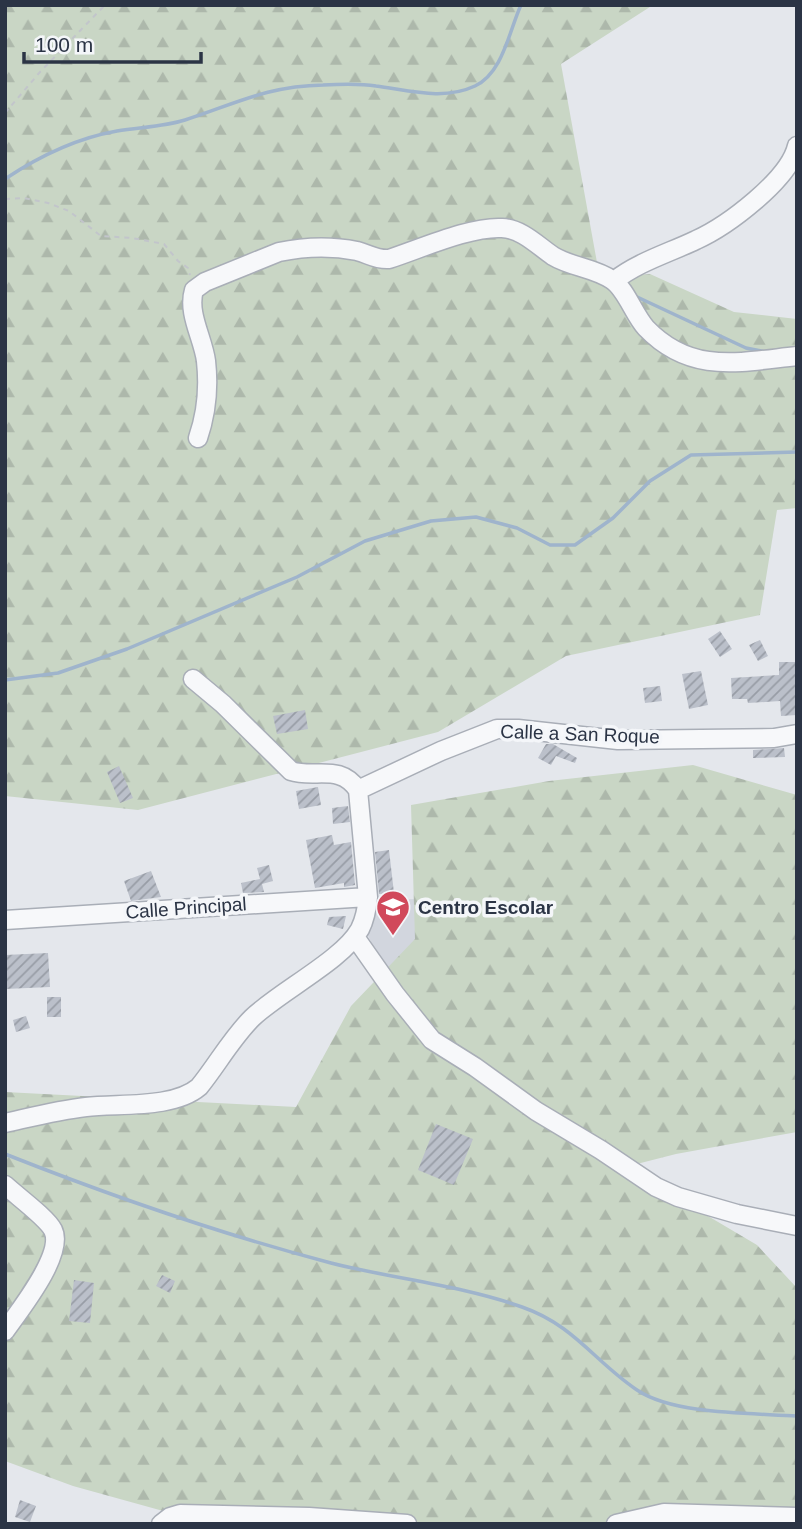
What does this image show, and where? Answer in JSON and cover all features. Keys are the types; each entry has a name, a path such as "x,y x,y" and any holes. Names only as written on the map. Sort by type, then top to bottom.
{"street":[{"path":"614,281 650,260 714,231 768,189 787,169 797,146"},
{"path":"198,438 208,397 206,359 193,308 194,290 205,282 279,252 304,248 360,252 379,259 388,259 471,231 500,228 514,231 532,240 552,256 614,281 645,327 658,339 702,361 722,364 797,356"},
{"path":"5,1122 84,1107 152,1102 193,1092 249,1021 274,998 308,976 355,937 364,920 368,897 358,790 349,780 327,772 291,771 223,704 193,679"},
{"name":"Calle a San Roque","path":"358,790 441,751 497,729 618,740 774,738 797,734"},
{"name":"Calle Principal","path":"5,920 368,897"},
{"path":"355,937 432,1040 536,1111 656,1187 678,1197 737,1214 797,1226"},
{"path":"5,1185 51,1226 56,1241 50,1262 5,1331"},
{"path":"616,1524 664,1513 797,1517"},
{"path":"161,1524 180,1514 309,1517 407,1524"}],"path":[{"path":"5,113 40,72 105,5"},
{"path":"5,199 24,198 69,211 101,236 164,244 178,261 188,268 194,290"}],"shaded area":[{"name":"Centro Escolar","path":"419,899 419,971 390,971 383,964 367,934 377,900"}],"green space":[{"path":"5,5 653,5 561,64 600,279 650,274 734,312 797,319 797,508 777,510 760,615 566,656 438,732 138,810 5,796"},
{"path":"693,765 797,795 797,1132 676,1154 625,1167 757,1245 797,1288 797,1524 361,1524 192,1519 73,1486 5,1461 5,1092 296,1107 351,1006 415,939 411,805 549,781"}],"building":[{"path":"720,631 732,649 720,657 708,639"},
{"path":"760,640 768,656 758,661 749,645"},
{"path":"779,662 797,662 797,715 781,716 780,701 748,703 747,699 732,699 731,678 779,675"},
{"path":"701,671 708,705 689,709 682,674"},
{"path":"660,686 662,701 645,703 643,688"},
{"path":"305,710 308,729 277,734 273,716"},
{"path":"546,744 553,744 577,758 575,763 556,756 551,765 538,758"},
{"path":"784,748 785,757 753,758 753,750"},
{"path":"119,766 133,798 120,803 107,772"},
{"path":"318,787 321,805 299,809 296,791"},
{"path":"348,806 350,822 333,824 332,808"},
{"path":"332,835 334,845 351,842 355,885 344,887 344,883 315,888 306,840"},
{"path":"389,850 394,893 379,894 375,852"},
{"path":"269,865 273,881 262,884 264,892 243,893 241,883 260,879 257,868"},
{"path":"151,871 161,897 131,901 124,881"},
{"path":"346,916 343,929 327,925 329,917"},
{"path":"48,953 50,987 5,989 5,955"},
{"path":"47,997 61,997 61,1017 47,1017"},
{"path":"26,1016 30,1028 16,1032 13,1020"},
{"path":"436,1124 473,1139 454,1185 418,1170"},
{"path":"162,1275 175,1281 170,1293 156,1286"},
{"path":"74,1280 94,1283 90,1323 69,1321"},
{"path":"20,1500 36,1506 30,1522 15,1517"}],"waterway":[{"path":"5,179 44,156 87,138 177,122 268,92 303,86 349,84 438,94 475,86 485,80 499,62 521,5"},
{"path":"635,296 746,348 766,352"},
{"path":"5,680 58,673 127,649 297,577 365,541 431,521 476,517 517,528 550,545 575,545 613,518 650,481 691,455 797,452"},
{"path":"5,1154 85,1185 249,1240 355,1269 475,1293 522,1307 556,1323 637,1390 671,1404 714,1411 797,1416"}],"place":[{"name":"Centro Escolar","path":"393,937"}]}
